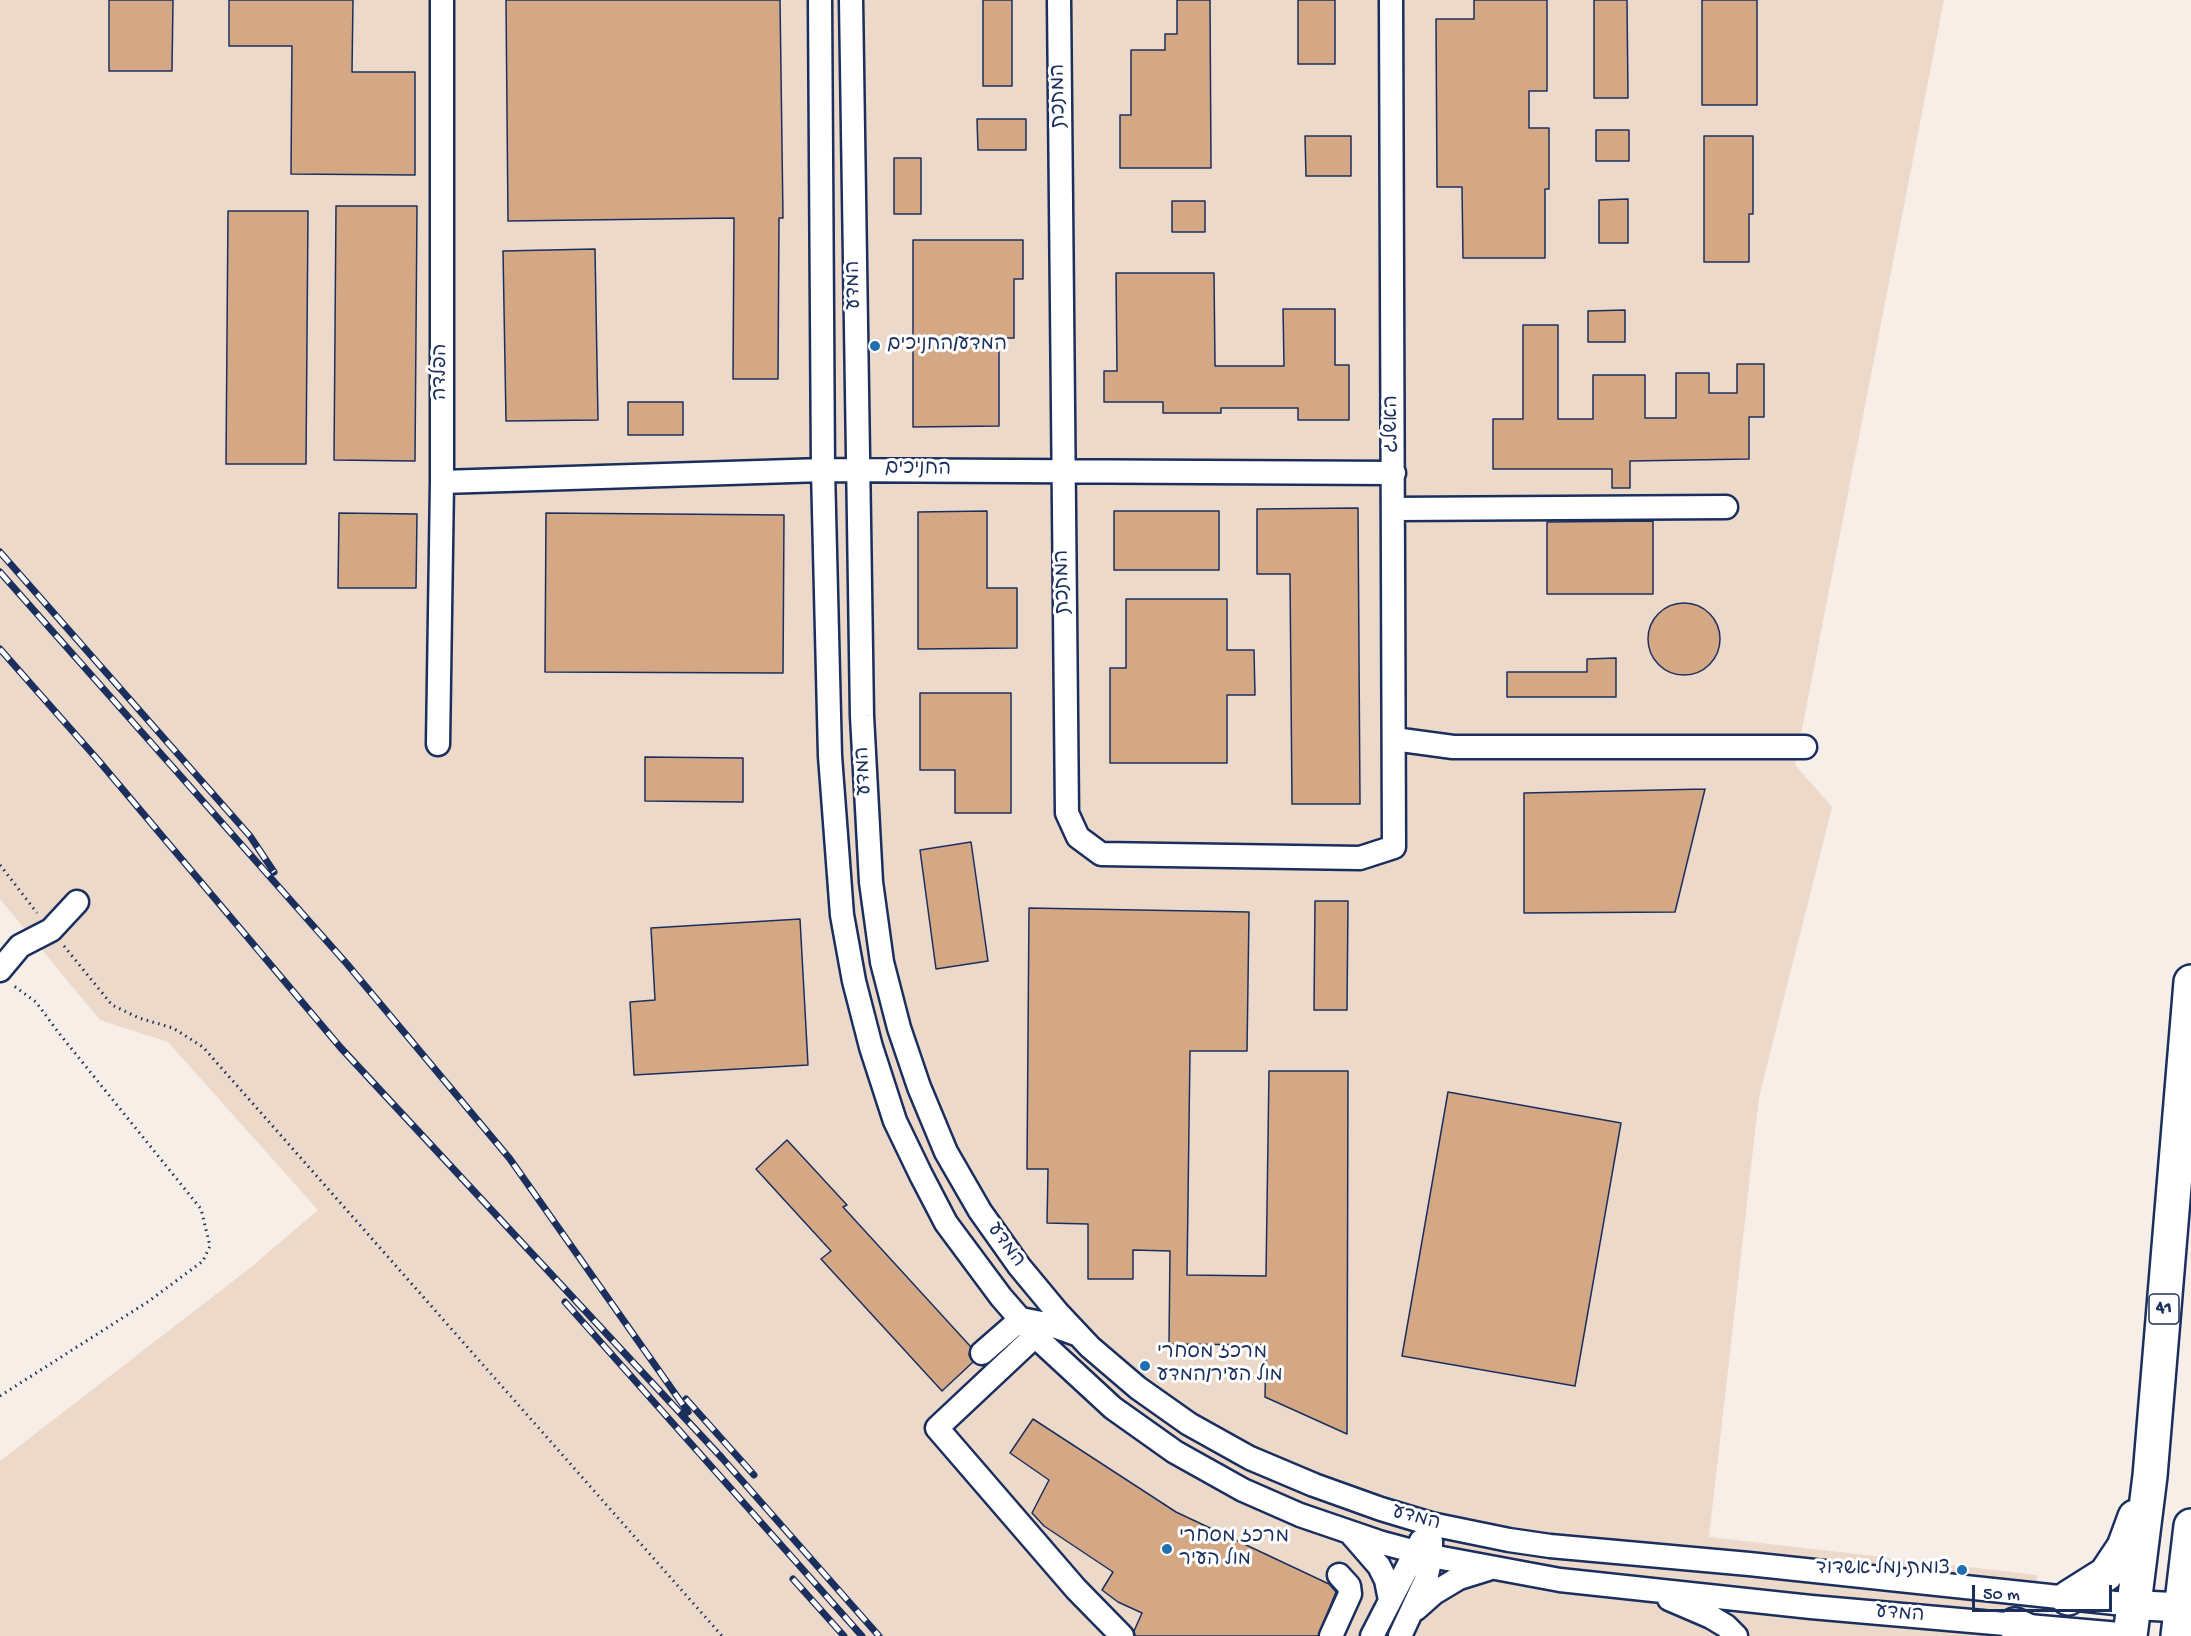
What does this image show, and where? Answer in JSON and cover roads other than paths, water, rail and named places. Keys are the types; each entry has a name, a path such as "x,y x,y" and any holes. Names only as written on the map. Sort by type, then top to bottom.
{"highway":[{"name":"41","path":"2134,1628 2150,1476 2191,982"},
{"path":"2068,1598 2106,1574 2124,1547 2150,1476"},
{"path":"2184,1617 2191,1526"}],"main road":[{"name":"המדע","path":"2134,1628 2184,1617"}],"street":[{"name":"הפלדה","path":"438,744 442,482 442,0"},
{"name":"המדע","path":"820,0 823,470 830,756 842,915 854,981 871,1047 895,1121 946,1223 1001,1297 1028,1327 1113,1408 1175,1452 1243,1490 1300,1515 1422,1554 1560,1580 2026,1630 2134,1628"},
{"name":"המדע","path":"851,0 862,716 871,882 882,962 919,1087 946,1152 980,1211 1019,1266 1078,1334 1138,1388 1189,1424 1250,1458 1314,1485 1381,1509 1431,1524 1550,1546 1749,1564 2068,1598 2134,1628"},
{"name":"המתכת","path":"1059,0 1066,813 1078,837 1101,854 1360,858 1394,847"},
{"name":"האשלג","path":"1392,0 1394,847"},
{"name":"החניכים","path":"442,482 823,470 1394,473"},
{"path":"1394,509 1726,507"},
{"path":"1394,739 1453,747 1805,747"},
{"path":"4,976 20,946 51,930 77,902"},
{"path":"982,1353 1028,1327 1051,1325 1078,1334"},
{"path":"1028,1327 937,1428 1076,1589 1122,1636"},
{"path":"1372,1636 1390,1600 1422,1554 1431,1524"},
{"path":"1351,1533 1379,1566 1386,1580 1390,1600"},
{"path":"1400,1636 1426,1580 1422,1554"},
{"path":"1410,1614 1442,1588 1460,1578 1490,1568"},
{"path":"1331,1636 1350,1594 1349,1586 1339,1575"},
{"path":"1649,1590 1711,1617 1726,1626 1736,1636"}],"railway":[{"path":"0,552 250,836 274,872"},
{"path":"0,572 347,964 510,1159 688,1412"},
{"path":"0,649 98,760 340,1047 722,1458 879,1636"},
{"path":"565,1302 862,1636"},
{"path":"686,1399 754,1475"},
{"path":"793,1579 844,1636"}],"place":[{"name":"המדע/החניכים","path":"875,346"},
{"name":"מרכז מסחרי מול העיר/המדע","path":"1145,1366"},
{"name":"מרכז מסחרי מול העיר","path":"1167,1549"},
{"name":"צומת נמל אשדוד","path":"1962,1570"}]}
